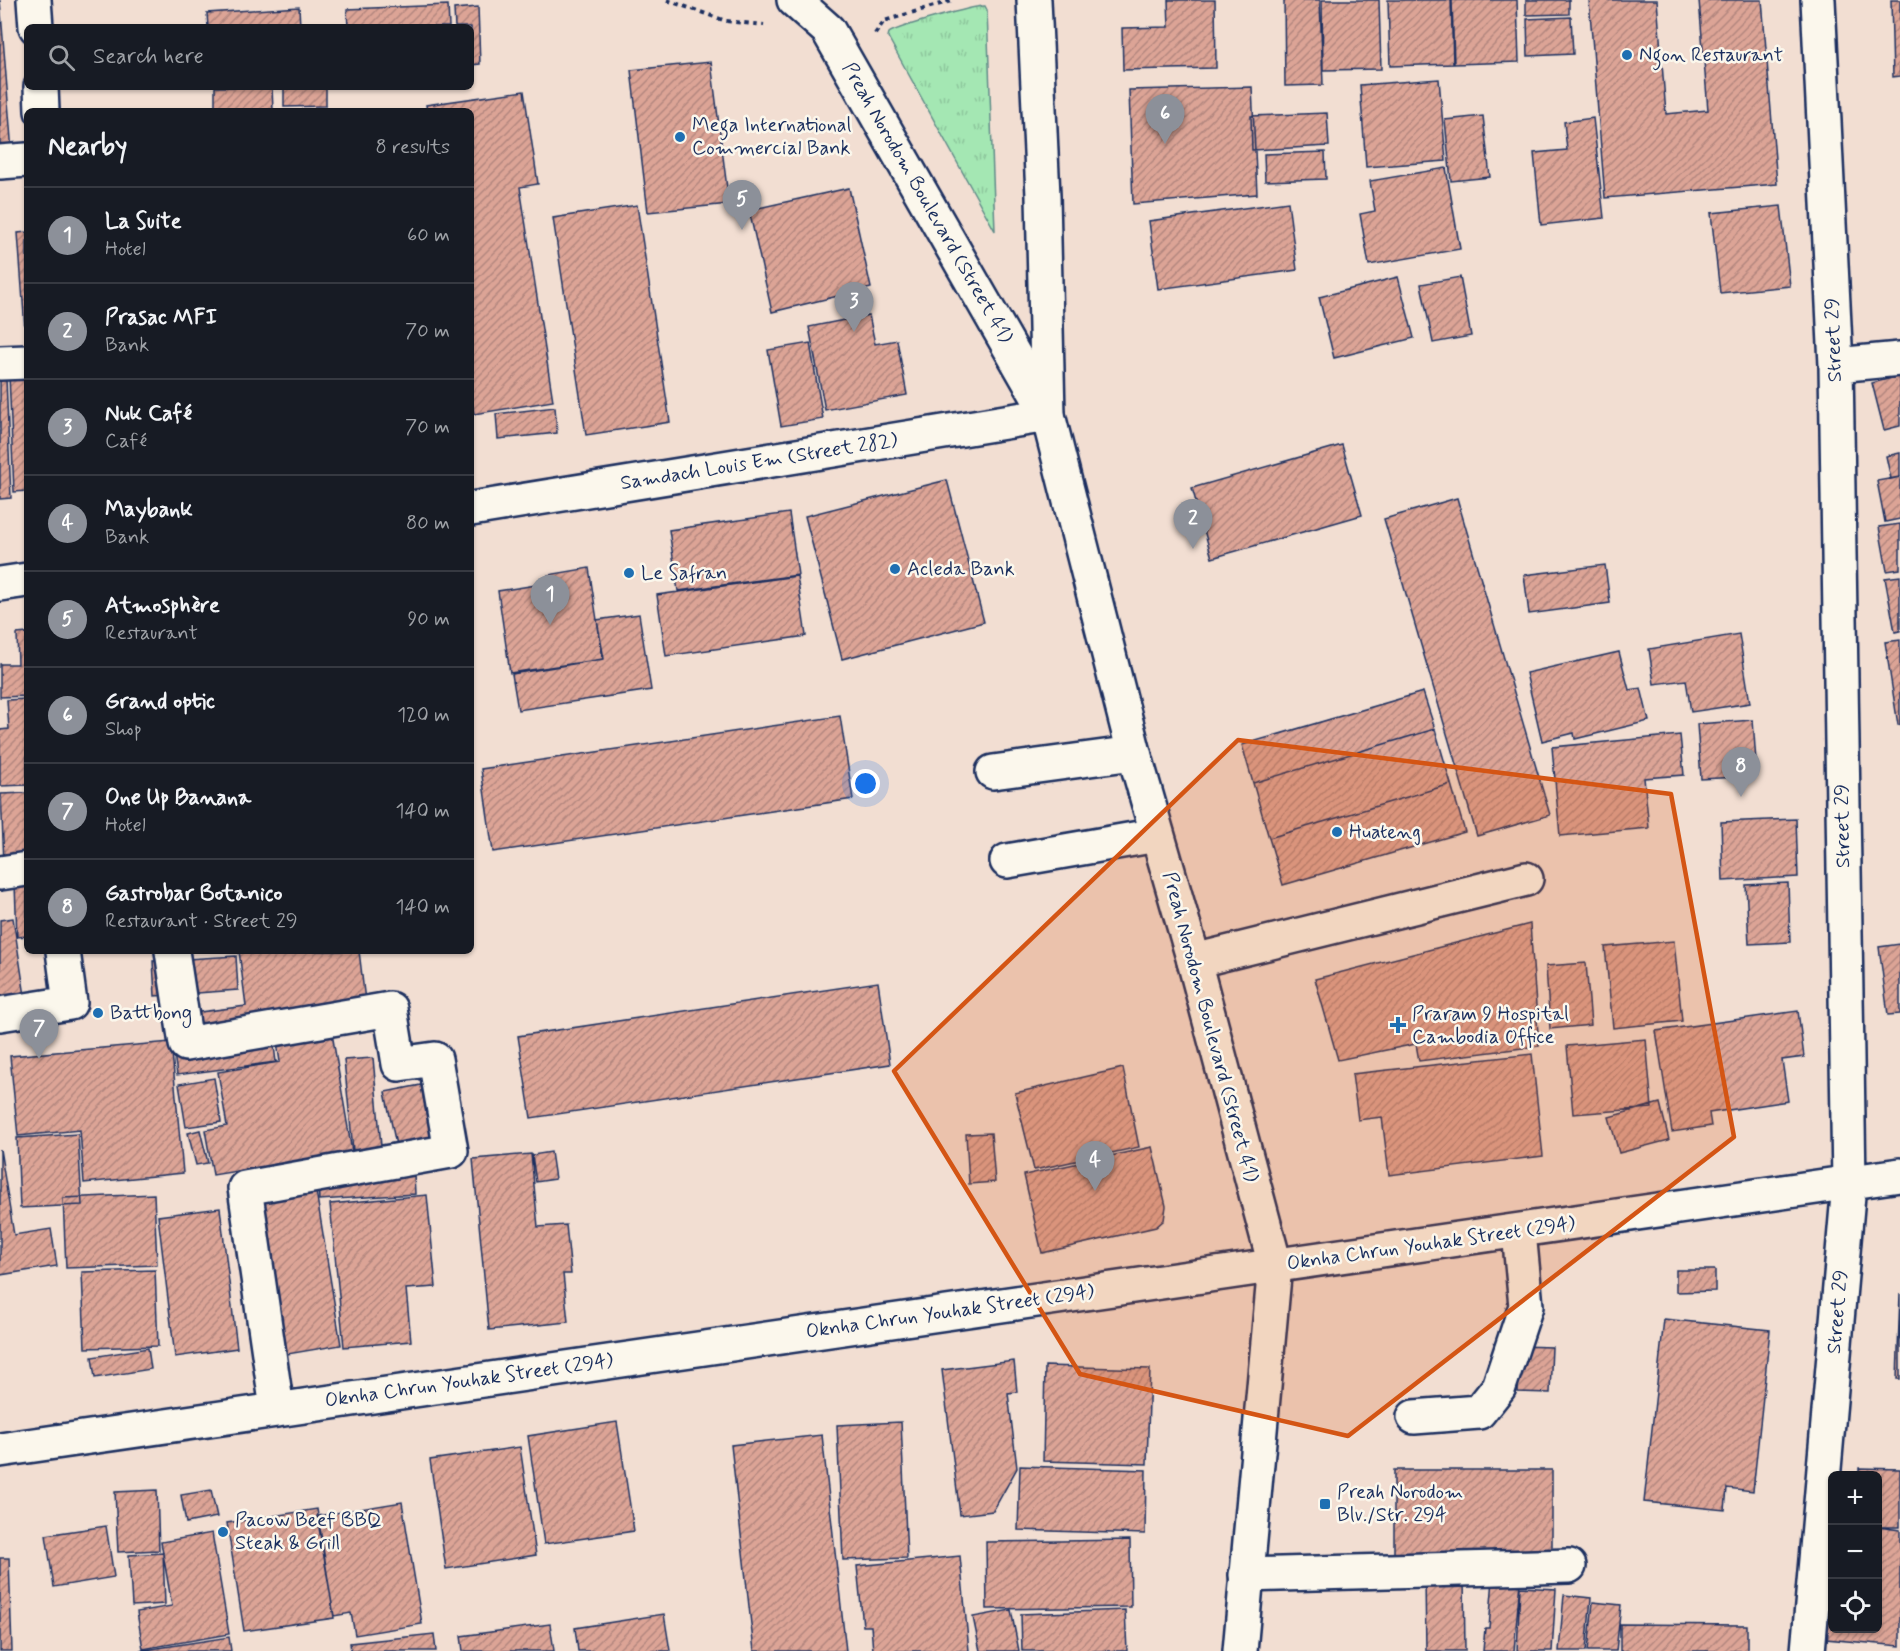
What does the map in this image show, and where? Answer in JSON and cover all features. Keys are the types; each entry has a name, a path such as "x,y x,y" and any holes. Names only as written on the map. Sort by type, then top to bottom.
{"street":[{"path":"34,0 36,24"},
{"name":"Preah Norodom Boulevard (Street 41)","path":"794,0 828,30 1048,415"},
{"name":"Preah Norodom Boulevard (Street 41)","path":"1034,0 1048,415 1134,753 1194,961 1275,1265 1240,1651"},
{"name":"Street 29","path":"1808,1651 1849,1184 1836,364 1818,0"},
{"path":"41,90 42,108"},
{"path":"0,162 24,160"},
{"path":"1836,364 1900,359"},
{"path":"0,363 24,362"},
{"name":"Samdach Louis Em (Street 282)","path":"474,509 1048,415"},
{"path":"0,584 24,580"},
{"path":"993,772 1134,753"},
{"path":"1007,861 1157,835"},
{"path":"0,873 24,869"},
{"path":"1194,961 1526,879"},
{"path":"0,1014 70,1003 63,954"},
{"path":"172,954 186,1044 390,1009 399,1064 435,1059 451,1151 245,1188 277,1409"},
{"name":"Oknha Chrun Youhak Street (294)","path":"0,1449 1275,1265 1519,1232 1900,1175"},
{"path":"1414,1417 1479,1412 1499,1387 1526,1306 1519,1232"},
{"path":"1246,1575 1569,1566"}],"path":[{"path":"874,38 877,27 884,21 954,0"}],"highlighted area":[{"path":"1238,740 1671,794 1734,1137 1348,1436 1080,1374 894,1071"}],"green space":[{"path":"985,6 987,10 995,231 888,37 889,33 894,30"}],"building":[{"path":"0,0 12,152 0,153"},
{"path":"1168,0 1215,0 1216,68 1123,70 1122,28 1169,27"},
{"path":"1284,0 1320,0 1323,85 1285,86"},
{"path":"1322,0 1379,0 1381,69 1323,70"},
{"path":"1388,0 1451,0 1453,64 1390,66"},
{"path":"1452,0 1517,0 1519,62 1454,64"},
{"path":"1526,0 1569,0 1569,14 1526,15"},
{"name":"Ngon Restaurant","path":"1589,0 1657,0 1666,114 1708,110 1699,0 1762,0 1777,184 1605,198"},
{"path":"1891,0 1900,0 1900,76 1893,77"},
{"path":"448,5 449,24 348,24 347,9"},
{"path":"299,7 300,24 208,24 207,13"},
{"path":"478,7 480,64 474,65 474,24 455,24 454,9"},
{"path":"1571,17 1573,54 1528,56 1527,19"},
{"name":"Mega International Commercial Bank","path":"711,62 729,204 648,212 631,70"},
{"path":"1439,79 1446,161 1366,167 1360,85"},
{"path":"1252,87 1257,194 1133,204 1129,90"},
{"path":"215,90 272,90 273,108 215,108"},
{"path":"284,90 326,90 326,106 284,107"},
{"path":"524,91 538,184 520,187 553,401 474,414 474,108 426,108 426,105"},
{"path":"1327,113 1329,146 1252,150 1251,116"},
{"path":"1483,116 1490,177 1451,181 1445,120"},
{"path":"1593,118 1604,218 1541,225 1534,153 1567,150 1564,122"},
{"path":"1325,152 1326,179 1265,181 1264,154"},
{"path":"1446,168 1460,249 1369,265 1360,214 1375,211 1370,181"},
{"path":"849,188 871,288 772,312 749,210"},
{"path":"1288,202 1297,270 1158,289 1149,221"},
{"path":"637,205 670,422 586,435 553,218"},
{"path":"1781,206 1790,286 1720,293 1711,213"},
{"path":"24,232 24,315 18,233"},
{"path":"1398,277 1414,338 1334,358 1319,297"},
{"path":"1460,277 1471,336 1433,343 1421,284"},
{"path":"869,315 875,344 897,340 907,395 825,410 809,327"},
{"path":"810,343 823,419 781,426 768,350"},
{"path":"24,374 24,491 14,492 9,375"},
{"path":"1900,376 1900,426 1884,430 1872,383"},
{"path":"0,379 6,379 11,498 0,499"},
{"path":"555,407 557,433 498,439 496,414"},
{"path":"1342,445 1362,515 1212,558 1192,488"},
{"path":"1900,453 1900,477 1891,479 1886,456"},
{"path":"1900,477 1900,519 1885,522 1877,481"},
{"name":"Acleda Bank","path":"947,480 984,622 842,659 805,516"},
{"path":"1457,498 1550,815 1477,836 1384,519"},
{"path":"789,513 798,575 678,591 669,530"},
{"path":"1900,524 1900,569 1887,571 1879,527"},
{"path":"1605,565 1610,603 1529,614 1524,575"},
{"path":"589,568 603,659 510,673 498,591 549,583 548,575"},
{"path":"797,576 806,636 666,656 657,595"},
{"path":"1900,576 1900,631 1895,632 1885,578"},
{"path":"639,614 651,690 518,710 512,674 604,659 597,620"},
{"path":"24,633 24,696 0,697 0,664 18,664 17,634"},
{"path":"1739,634 1750,703 1691,712 1686,680 1654,684 1649,649"},
{"path":"1900,640 1900,725 1898,725 1885,642"},
{"path":"1619,652 1629,690 1641,688 1649,721 1575,739 1574,733 1542,741 1526,673"},
{"path":"1423,692 1435,729 1253,783 1242,745"},
{"path":"24,699 24,785 0,786 0,730 9,729 7,700"},
{"path":"840,716 853,799 493,852 481,769"},
{"path":"1753,720 1757,776 1701,779 1697,724"},
{"path":"1435,729 1451,784 1269,838 1253,783"},
{"path":"1680,735 1684,775 1644,778 1649,828 1560,836 1552,747"},
{"path":"1451,784 1465,832 1283,885 1269,838"},
{"path":"24,793 24,862 4,863 1,794"},
{"path":"1796,819 1798,877 1723,881 1721,822"},
{"path":"1788,883 1790,942 1749,944 1746,885"},
{"path":"24,884 24,936 17,937 15,885"},
{"path":"13,918 25,996 0,1000 0,920"},
{"path":"1530,924 1539,1046 1419,1061 1416,1044 1338,1060 1315,979"},
{"path":"1674,941 1682,1021 1613,1028 1605,947"},
{"path":"1900,944 1900,1014 1888,1015 1879,947"},
{"path":"239,954 359,954 366,1009 271,1021 276,1062 177,1075 169,1016 246,1006"},
{"path":"236,956 238,990 155,996 153,961"},
{"path":"1586,963 1591,1025 1550,1029 1546,966"},
{"path":"878,982 890,1064 531,1118 518,1036"},
{"path":"1798,1011 1804,1057 1782,1060 1788,1101 1709,1113 1711,1126 1672,1132 1656,1031"},
{"path":"332,1033 352,1152 213,1175 205,1130 227,1126 218,1072 280,1062 277,1042"},
{"path":"1646,1039 1652,1108 1573,1114 1567,1046"},
{"path":"171,1042 183,1173 84,1183 80,1130 18,1136 10,1056"},
{"path":"1532,1054 1543,1156 1389,1175 1382,1117 1358,1120 1352,1074"},
{"path":"373,1058 382,1157 354,1160 344,1060"},
{"path":"1123,1068 1139,1147 1034,1170 1015,1093"},
{"path":"214,1078 221,1122 186,1127 179,1084"},
{"path":"421,1085 431,1137 396,1145 385,1092"},
{"path":"1660,1103 1669,1140 1619,1153 1609,1117"},
{"path":"200,1130 208,1163 196,1165 188,1133"},
{"path":"991,1133 995,1182 969,1184 966,1134"},
{"path":"78,1134 82,1205 20,1208 17,1138"},
{"path":"1152,1147 1166,1206 1164,1220 1156,1227 1042,1253 1024,1175"},
{"path":"0,1149 14,1235 51,1229 57,1266 0,1275"},
{"path":"551,1152 555,1179 536,1182 532,1155"},
{"path":"531,1154 538,1227 566,1225 571,1274 563,1274 568,1322 489,1330 473,1159"},
{"path":"414,1174 415,1194 319,1200 318,1180"},
{"path":"315,1185 341,1345 270,1357 244,1196"},
{"path":"154,1194 157,1265 66,1268 63,1198"},
{"path":"427,1195 436,1287 406,1289 411,1341 344,1347 330,1204"},
{"path":"220,1208 237,1348 175,1357 158,1216"},
{"path":"155,1270 158,1346 85,1348 82,1272"},
{"path":"1676,1270 1715,1270 1715,1291 1676,1292"},
{"path":"1900,1293 1900,1379 1897,1379"},
{"path":"1664,1319 1770,1330 1753,1491 1727,1488 1725,1510 1644,1502"},
{"path":"1519,1346 1552,1347 1550,1393 1518,1392"},
{"path":"148,1348 151,1369 95,1378 92,1357"},
{"path":"1014,1361 1017,1392 1008,1393 1017,1468 993,1511 960,1515 942,1370"},
{"path":"1045,1366 1150,1369 1147,1464 1043,1461"},
{"path":"617,1422 634,1531 544,1544 528,1436"},
{"path":"901,1422 907,1558 843,1560 837,1425"},
{"path":"822,1435 846,1651 754,1651 731,1445"},
{"path":"520,1447 536,1555 446,1569 430,1460"},
{"path":"1020,1466 1146,1470 1145,1534 1018,1530"},
{"path":"1859,1468 1900,1469 1900,1527 1882,1527 1882,1471 1859,1471"},
{"path":"1394,1470 1552,1470 1552,1554 1394,1554"},
{"path":"157,1490 159,1550 118,1552 115,1492"},
{"path":"211,1490 217,1517 186,1523 181,1495"},
{"path":"402,1502 422,1624 355,1635 351,1613 334,1616 317,1516"},
{"path":"317,1509 334,1618 244,1631 227,1523"},
{"path":"106,1526 114,1577 54,1587 46,1535"},
{"path":"1882,1528 1900,1530 1900,1646 1826,1639 1828,1626 1828,1633 1882,1633"},
{"path":"212,1533 229,1634 143,1649 137,1612 172,1606 161,1542"},
{"path":"1130,1540 1131,1607 987,1609 986,1542"},
{"path":"163,1553 165,1604 132,1606 129,1555"},
{"path":"960,1556 969,1651 873,1651 871,1626 863,1626 857,1566"},
{"path":"0,1558 9,1558 12,1651 0,1651"},
{"path":"1425,1577 1464,1577 1465,1651 1426,1651"},
{"path":"1493,1579 1520,1581 1514,1651 1483,1651 1485,1628 1489,1628"},
{"path":"1520,1587 1556,1589 1552,1651 1517,1651"},
{"path":"1564,1595 1591,1598 1586,1651 1559,1651"},
{"path":"1593,1602 1621,1605 1616,1651 1588,1651"},
{"path":"1011,1610 1019,1651 980,1651 973,1617"},
{"path":"1125,1610 1127,1651 1022,1651 1021,1614"},
{"path":"664,1614 670,1651 578,1651 575,1628"},
{"path":"550,1624 554,1651 463,1651 461,1636"},
{"path":"1620,1624 1747,1625 1747,1651 1620,1651"},
{"path":"434,1634 436,1651 351,1651 350,1643"},
{"path":"229,1637 231,1651 139,1651"}],"place":[{"name":"Ngon Restaurant","path":"1627,55"},
{"name":"Mega International Commercial Bank","path":"680,137"},
{"name":"Grand optic","path":"1165,144"},
{"name":"Atmosphère","path":"742,230"},
{"name":"Nuk Café","path":"854,332"},
{"name":"Prasac MFI","path":"1193,549"},
{"name":"Acleda Bank","path":"895,569"},
{"name":"Le Safran","path":"629,573"},
{"name":"La Suite","path":"550,625"},
{"name":"Gastrobar Botanico","path":"1741,797"},
{"name":"Huateng","path":"1337,832"},
{"name":"Battbong","path":"98,1013"},
{"name":"Praram 9 Hospital Cambodia Office","path":"1398,1025"},
{"name":"One Up Banana","path":"39,1059"},
{"name":"Maybank","path":"1095,1191"},
{"name":"Preah Norodom Blv./Str. 294","path":"1325,1504"},
{"name":"Pacow Beef BBQ Steak & Grill","path":"223,1532"}]}
